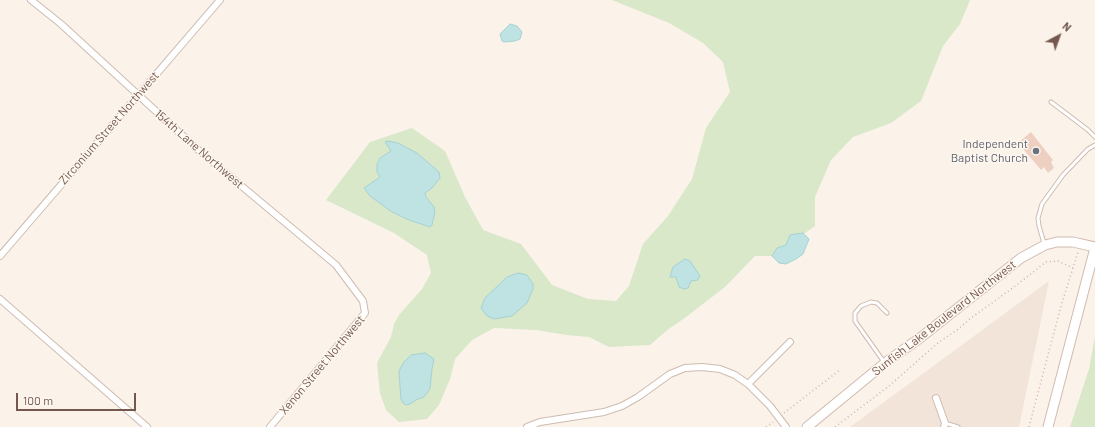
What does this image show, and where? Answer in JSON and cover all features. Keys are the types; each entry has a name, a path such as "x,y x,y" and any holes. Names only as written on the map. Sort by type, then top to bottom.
{"street":[{"name":"154th Lane Northwest","path":"31,0 61,24 196,148 336,265 363,301"},
{"name":"Zirconium Street Northwest","path":"0,256 137,94 220,0"},
{"name":"Sunfish Lake Boulevard Northwest","path":"807,427 885,363 920,338 1021,258 1045,246 1066,242 1080,243 1095,247"},
{"path":"1048,427 1095,247"},
{"path":"0,299 147,427"},
{"name":"Xenon Street Northwest","path":"270,427 365,314 363,301"},
{"path":"748,384 790,342"},
{"path":"527,427 540,422 604,412 622,406 638,397 670,374 685,368 702,367 720,369 734,375 748,384 770,406 786,427"},
{"path":"936,398 944,425"}],"lane":[{"path":"1051,102 1095,137"},
{"path":"1045,246 1038,218 1042,204 1063,175 1095,145"},
{"path":"885,363 855,321 855,313 861,306 871,302 877,303 887,313"},
{"path":"944,425 958,427"}],"path":[{"path":"1029,427 1061,306 1080,243"},
{"path":"835,427 889,386 939,342 1046,262 1058,261 1073,268"},
{"path":"766,427 841,369"}],"shaded area":[{"path":"1049,281 1019,427 850,427 932,367"}],"green space":[{"path":"612,0 970,0 960,24 943,46 921,101 891,123 853,137 831,160 815,197 815,226 772,256 755,256 725,287 666,331 650,345 609,347 589,337 536,330 494,328 472,340 455,359 450,379 439,405 427,419 399,422 386,410 380,393 377,363 391,337 394,324 399,315 422,289 431,273 427,255 394,233 326,200 370,142 412,128 445,151 465,197 483,230 521,244 552,285 588,299 616,301 629,286 643,244 668,216 692,179 706,128 730,92 723,62 703,43 669,23"},
{"path":"1095,336 1095,427 1070,427 1089,369"}],"water":[{"path":"510,24 517,26 522,32 520,39 504,42 502,41 500,34"},
{"path":"388,141 398,143 417,153 439,172 440,178 432,188 425,193 426,197 434,207 435,212 432,225 430,227 392,212 370,196 364,188 380,177 377,172 377,164 380,158 391,151 385,142"},
{"path":"803,233 809,239 803,254 786,264 779,263 772,256 777,248 786,245 790,235"},
{"path":"685,259 690,261 700,276 698,280 691,281 688,288 684,289 679,287 676,277 670,277 673,267"},
{"path":"518,273 527,275 533,284 533,289 527,303 512,316 494,319 487,316 481,308 485,298 507,277"},
{"path":"425,353 434,359 430,389 424,397 406,405 401,399 400,369 411,355"}],"building":[{"name":"Independent Baptist Church","path":"1031,132 1053,160 1051,162 1054,168 1048,173 1044,167 1041,170 1018,143"}],"place":[{"name":"Independent Baptist Church","path":"1036,151"}]}
